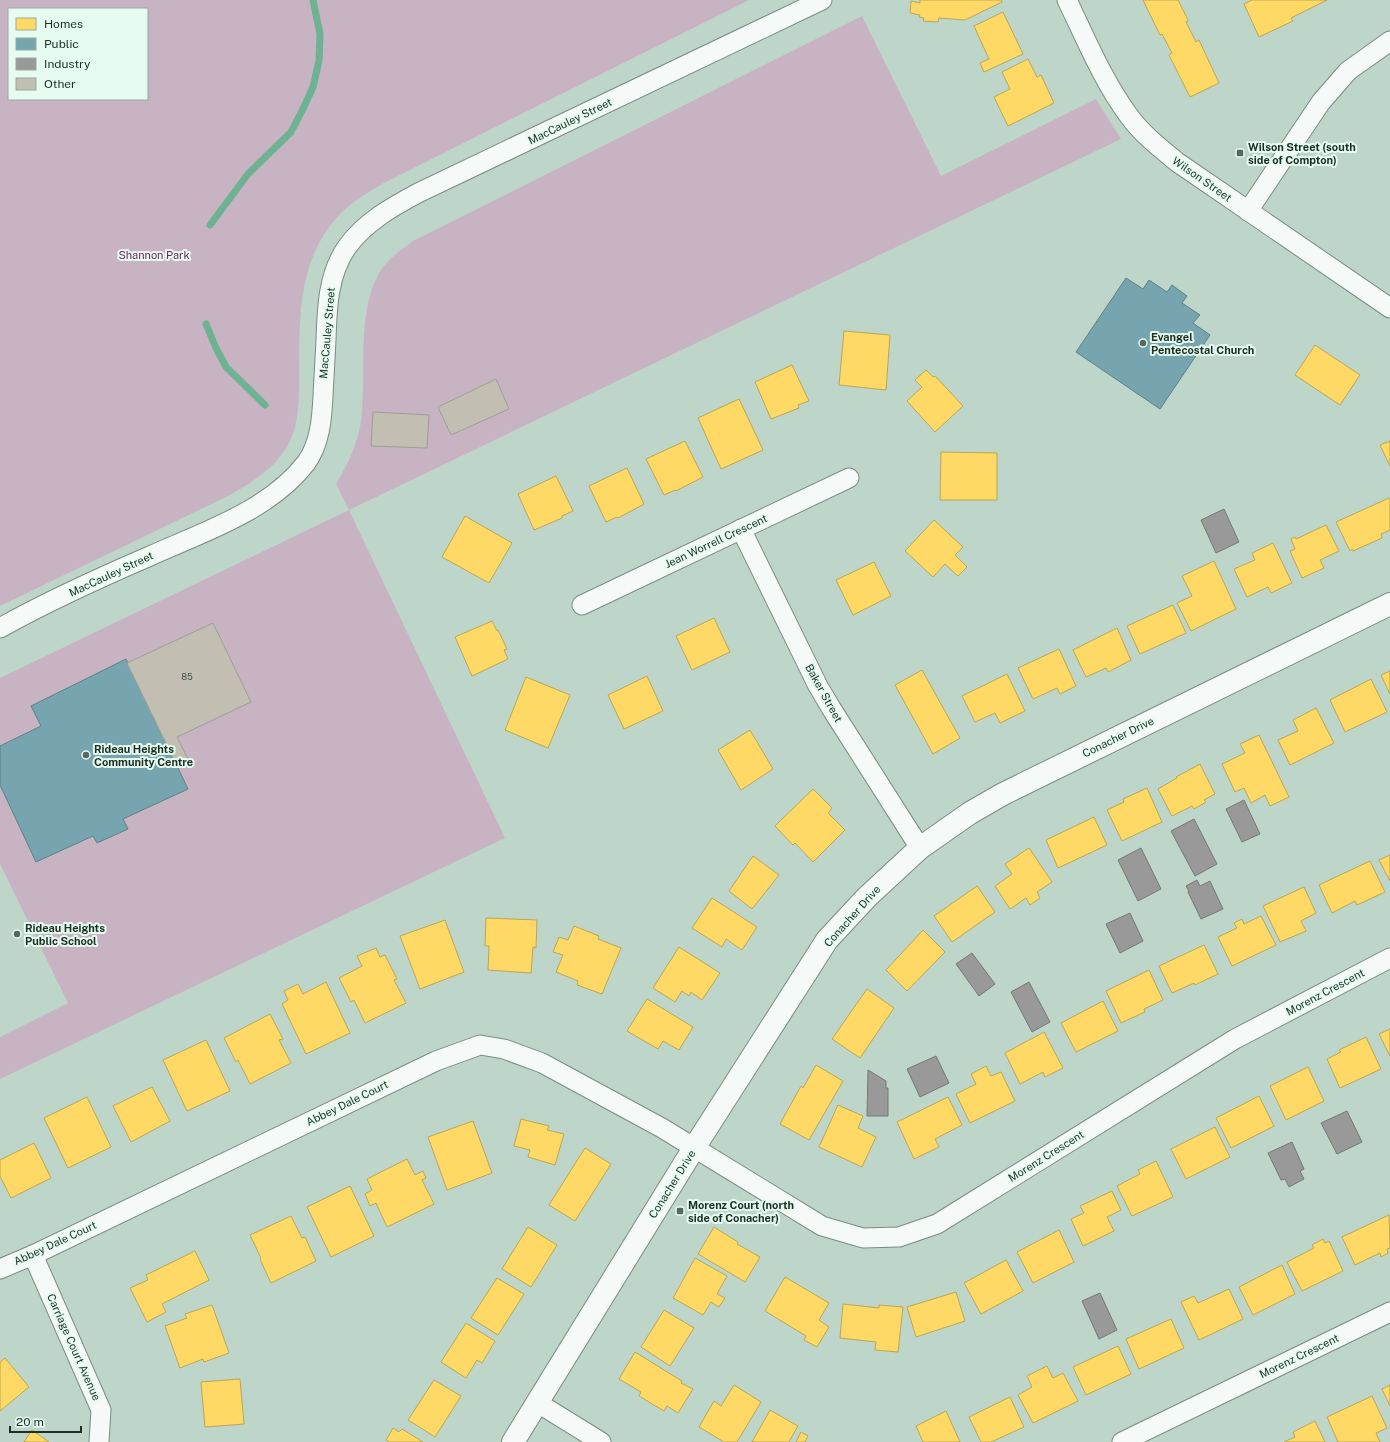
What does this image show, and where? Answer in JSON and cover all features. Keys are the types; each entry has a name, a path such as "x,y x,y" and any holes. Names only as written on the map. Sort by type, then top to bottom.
{"street":[{"name":"MacCauley Street","path":"0,628 96,580 253,508 274,495 292,479 307,461 319,433 322,411 328,304 332,279 347,247 360,232 376,218 395,205 418,193 822,0"},
{"name":"Wilson Street","path":"1067,0 1111,88 1129,116 1152,142 1177,162 1390,308"},
{"path":"1248,211 1321,102 1348,70 1390,41"},
{"name":"Jean Worrell Crescent","path":"582,605 849,478"},
{"name":"Baker Street","path":"741,529 830,708 920,848"},
{"name":"Conacher Drive","path":"513,1442 694,1148 828,940 867,897 920,848 970,813 1004,794 1390,604"},
{"name":"Morenz Crescent","path":"694,1148 822,1226 863,1238 899,1237 937,1224 1235,1039 1390,958"},
{"name":"Abbey Dale Court","path":"0,1268 33,1255 436,1061 480,1045 504,1050 542,1063 662,1128 694,1148"},
{"name":"Carriage Court Avenue","path":"33,1255 101,1410 98,1442"},
{"name":"Morenz Crescent","path":"1122,1442 1390,1312"},
{"path":"538,1403 600,1442"}],"green space":[{"name":"Shannon Park","path":"0,0 749,0 382,184 365,194 340,214 325,233 315,252 303,294 300,338 299,400 293,435 285,450 273,465 242,488 0,606"},
{"path":"862,16 941,176 1096,99 1121,139 349,510 336,484 352,454 361,422 363,404 365,321 369,301 374,283 383,267 390,260 413,241"},
{"path":"349,510 505,838 0,1079 0,1037 68,1003 0,864 0,678"}],"building: Homes":[{"path":"920,0 1001,0 1002,2 965,20 939,18 938,22 923,21 924,18 919,17 920,15 910,13 911,1 920,3"},
{"path":"1143,0 1178,0 1188,20 1186,22 1196,42 1199,40 1219,83 1190,97 1169,55 1172,53 1162,34 1160,35"},
{"path":"1252,0 1327,0 1291,18 1293,21 1259,37 1244,4"},
{"path":"1003,12 1023,54 984,72 980,63 989,59 974,26"},
{"path":"1028,59 1037,77 1041,75 1054,103 1008,126 994,97 1010,89 1002,72"},
{"path":"844,331 890,335 886,390 839,385"},
{"path":"1315,345 1360,375 1340,405 1295,375"},
{"path":"792,365 809,401 798,405 799,408 771,419 755,382"},
{"path":"926,370 933,377 935,376 963,406 935,432 907,401 922,387 915,380"},
{"path":"739,399 763,450 721,469 698,418"},
{"path":"685,441 703,477 676,491 675,490 664,495 646,459"},
{"path":"1390,441 1390,466 1380,445"},
{"path":"941,452 997,453 997,500 940,500"},
{"path":"627,468 644,504 618,518 617,517 606,522 589,486"},
{"path":"556,476 573,511 562,516 562,518 534,530 518,494"},
{"path":"1389,498 1390,530 1381,534 1382,538 1350,551 1336,522"},
{"path":"465,516 512,543 489,583 442,557"},
{"path":"934,520 963,547 955,555 967,567 958,576 945,564 933,577 905,551"},
{"path":"1326,525 1339,551 1320,560 1324,568 1302,578 1290,551 1295,549 1291,539 1295,537 1296,539"},
{"path":"1273,543 1292,583 1271,593 1268,587 1247,597 1234,569 1255,560 1252,553"},
{"path":"1214,561 1236,609 1191,631 1177,603 1192,596 1182,576"},
{"path":"874,562 891,596 853,615 836,580"},
{"path":"1173,605 1186,633 1140,654 1127,626"},
{"path":"714,618 730,652 692,670 676,636"},
{"path":"492,621 507,649 504,650 508,659 472,676 455,637"},
{"path":"1117,628 1131,660 1108,672 1106,668 1086,677 1073,650"},
{"path":"1059,649 1076,686 1060,694 1057,688 1033,699 1018,668"},
{"path":"922,670 960,738 933,754 895,685"},
{"path":"1390,671 1390,694 1381,675"},
{"path":"1007,674 1025,711 1000,723 995,713 975,722 962,696"},
{"path":"647,676 663,711 624,729 608,695"},
{"path":"526,677 570,695 548,748 505,730"},
{"path":"1371,679 1387,712 1345,732 1330,700"},
{"path":"1316,708 1334,743 1290,765 1278,740 1298,731 1293,720"},
{"path":"750,730 773,769 741,790 718,750"},
{"path":"1259,735 1289,797 1270,806 1265,795 1251,803 1244,788 1235,792 1222,764 1245,753 1240,744"},
{"path":"1200,764 1215,794 1204,800 1206,802 1194,809 1192,806 1172,816 1158,789"},
{"path":"1147,788 1162,822 1122,841 1107,810 1124,802 1123,799"},
{"path":"813,789 832,808 828,813 845,830 813,862 795,843 793,845 775,826"},
{"path":"1094,817 1107,845 1058,868 1046,840"},
{"path":"1029,848 1052,882 1037,892 1040,898 1030,905 1026,898 1010,909 995,886 1012,874 1005,864"},
{"path":"1390,855 1390,881 1379,860"},
{"path":"753,856 779,875 752,909 729,891"},
{"path":"1370,861 1385,892 1357,905 1355,901 1332,913 1319,885"},
{"path":"977,886 995,912 952,942 934,916"},
{"path":"1304,887 1316,913 1301,921 1306,931 1280,942 1263,906"},
{"path":"712,898 757,927 742,950 726,939 722,947 692,928"},
{"path":"1261,916 1276,945 1232,966 1218,937 1237,928 1234,923 1242,919 1244,924"},
{"path":"486,918 537,920 536,948 533,947 531,973 488,970 489,946 485,946"},
{"path":"445,920 464,972 420,989 400,936"},
{"path":"574,926 599,936 598,939 621,948 602,994 577,985 578,981 556,972 563,955 553,952 559,937 568,940"},
{"path":"923,930 945,952 907,991 886,970"},
{"path":"1204,945 1218,974 1195,985 1194,983 1172,993 1159,966"},
{"path":"679,947 720,973 702,1000 691,992 689,996 682,991 675,1002 653,988"},
{"path":"376,948 380,957 385,955 397,979 394,980 406,1003 365,1023 354,1000 351,1002 339,978 362,966 357,956"},
{"path":"1149,970 1163,1000 1144,1009 1145,1012 1121,1023 1106,991"},
{"path":"326,982 350,1033 306,1054 282,1004 288,1000 284,991 298,984 303,994"},
{"path":"867,989 894,1008 860,1058 832,1039"},
{"path":"647,999 693,1027 679,1050 663,1041 658,1049 627,1031"},
{"path":"1103,1001 1118,1031 1076,1052 1061,1023"},
{"path":"270,1014 283,1039 279,1040 291,1063 250,1084 238,1060 236,1062 224,1038"},
{"path":"1390,1029 1390,1056 1379,1034"},
{"path":"1044,1032 1063,1068 1045,1077 1043,1072 1020,1084 1005,1053"},
{"path":"1366,1037 1381,1069 1340,1088 1327,1059 1341,1052 1339,1050"},
{"path":"206,1040 230,1091 187,1111 163,1060"},
{"path":"816,1065 843,1081 809,1140 780,1124 801,1086 803,1088"},
{"path":"986,1066 991,1076 1001,1072 1015,1101 970,1123 956,1094 976,1084 971,1074"},
{"path":"1308,1067 1324,1101 1286,1120 1270,1086"},
{"path":"152,1087 170,1121 131,1142 113,1106"},
{"path":"1259,1096 1274,1126 1231,1148 1216,1118"},
{"path":"87,1097 111,1147 68,1168 44,1118"},
{"path":"948,1097 962,1125 935,1139 939,1147 914,1159 897,1122"},
{"path":"838,1105 863,1116 858,1128 876,1137 862,1167 819,1147"},
{"path":"521,1119 549,1126 547,1130 564,1134 555,1165 528,1157 530,1150 514,1146"},
{"path":"473,1121 492,1173 447,1190 428,1137"},
{"path":"1215,1127 1230,1157 1186,1179 1171,1149"},
{"path":"34,1143 51,1178 11,1198 0,1176 0,1160"},
{"path":"585,1148 611,1164 575,1221 549,1205"},
{"path":"407,1159 415,1175 423,1171 426,1178 422,1180 434,1204 387,1227 376,1203 370,1206 365,1194 372,1190 367,1179"},
{"path":"1156,1161 1173,1197 1132,1216 1117,1186 1140,1174 1138,1170"},
{"path":"350,1186 374,1236 331,1257 307,1207"},
{"path":"1112,1191 1121,1210 1107,1217 1114,1231 1083,1246 1071,1219 1084,1213 1080,1206"},
{"path":"1389,1215 1390,1248 1387,1249 1388,1253 1381,1257 1380,1253 1355,1265 1342,1237"},
{"path":"291,1216 302,1238 305,1237 316,1261 271,1283 250,1235"},
{"path":"528,1227 557,1245 531,1287 502,1269"},
{"path":"714,1227 738,1242 737,1244 760,1257 745,1282 698,1254"},
{"path":"1059,1230 1074,1262 1033,1283 1017,1252"},
{"path":"1323,1239 1325,1243 1329,1241 1343,1271 1302,1291 1287,1262 1314,1248 1312,1245"},
{"path":"195,1251 209,1280 162,1304 166,1312 147,1322 130,1288 148,1280 146,1275"},
{"path":"695,1258 727,1276 717,1294 725,1298 719,1307 711,1302 703,1315 673,1298"},
{"path":"1006,1260 1023,1291 981,1314 964,1283"},
{"path":"1282,1265 1295,1294 1253,1315 1239,1287"},
{"path":"785,1277 829,1303 819,1320 829,1327 817,1347 804,1340 806,1336 765,1311"},
{"path":"497,1278 524,1294 498,1335 471,1318"},
{"path":"1229,1289 1243,1319 1199,1340 1181,1302 1194,1296 1198,1303"},
{"path":"956,1292 965,1321 916,1337 907,1307"},
{"path":"843,1304 879,1308 879,1305 903,1307 898,1352 875,1350 876,1342 840,1338"},
{"path":"212,1305 229,1353 204,1362 203,1359 180,1368 165,1326 187,1318 185,1314"},
{"path":"664,1310 694,1328 670,1366 641,1347"},
{"path":"1171,1319 1184,1348 1139,1369 1126,1339"},
{"path":"466,1323 495,1341 482,1363 477,1360 466,1378 441,1362"},
{"path":"1118,1346 1131,1374 1086,1395 1073,1367"},
{"path":"635,1352 682,1381 681,1383 693,1389 678,1413 667,1406 664,1411 639,1396 641,1392 619,1379"},
{"path":"5,1358 29,1387 0,1411 0,1362"},
{"path":"1047,1366 1053,1378 1063,1373 1078,1401 1033,1423 1018,1395 1032,1387 1027,1376"},
{"path":"240,1379 244,1424 205,1427 201,1382"},
{"path":"434,1380 461,1396 435,1437 408,1420"},
{"path":"734,1385 761,1402 737,1442 724,1442 699,1427 714,1401 721,1406"},
{"path":"1390,1385 1390,1406 1382,1389"},
{"path":"1372,1396 1387,1428 1376,1433 1380,1442 1338,1442 1327,1417"},
{"path":"1010,1397 1024,1427 991,1442 981,1442 969,1417"},
{"path":"770,1410 798,1426 789,1442 752,1442"},
{"path":"946,1411 960,1442 923,1442 916,1426"},
{"path":"1315,1421 1325,1442 1284,1442 1295,1437 1293,1432"},
{"path":"393,1428 399,1432 402,1429 423,1442 389,1442 386,1440"},
{"path":"32,1430 49,1442 24,1442"},
{"path":"801,1432 808,1436 805,1442 796,1442"}],"building: Public":[{"name":"Evangel Pentecostal Church","path":"1126,278 1143,289 1149,280 1167,292 1172,285 1187,296 1182,303 1200,315 1193,323 1210,335 1160,409 1076,352"},
{"name":"Rideau Heights Community Centre","path":"126,659 188,789 123,819 128,829 97,843 93,836 36,862 0,785 0,746 41,726 31,706"}],"building: Industry":[{"path":"1224,509 1239,542 1216,553 1201,520"},
{"path":"1244,800 1260,834 1242,842 1226,809"},
{"path":"1194,819 1217,864 1195,876 1171,831"},
{"path":"1141,848 1161,889 1138,901 1118,860"},
{"path":"1197,880 1200,886 1210,881 1223,909 1201,919 1186,886"},
{"path":"1130,913 1143,941 1120,953 1106,924"},
{"path":"972,953 995,984 979,996 956,964"},
{"path":"1029,982 1050,1022 1032,1032 1011,992"},
{"path":"936,1056 949,1083 920,1097 907,1069"},
{"path":"868,1070 886,1081 886,1088 888,1088 888,1116 867,1116"},
{"path":"1347,1111 1362,1142 1337,1154 1321,1123"},
{"path":"1292,1142 1304,1169 1300,1171 1304,1179 1289,1187 1285,1179 1281,1180 1268,1153"},
{"path":"1100,1293 1117,1330 1099,1339 1082,1301"}],"building: Other":[{"path":"496,379 509,409 451,435 438,407"},
{"path":"373,412 429,415 427,448 371,446"},
{"path":"213,623 251,702 177,737 188,759 176,764 127,663"}],"waterway":[{"path":"210,225 248,174 291,132 303,109 313,87 319,61 320,34 313,0"},
{"path":"206,324 226,367 265,405"}],"place":[{"name":"Wilson Street (south side of Compton)","path":"1240,153"},
{"name":"Evangel Pentecostal Church","path":"1143,343"},
{"name":"Rideau Heights Community Centre","path":"86,755"},
{"name":"Rideau Heights Public School","path":"17,934"},
{"name":"Morenz Court (north side of Conacher)","path":"680,1211"}]}
